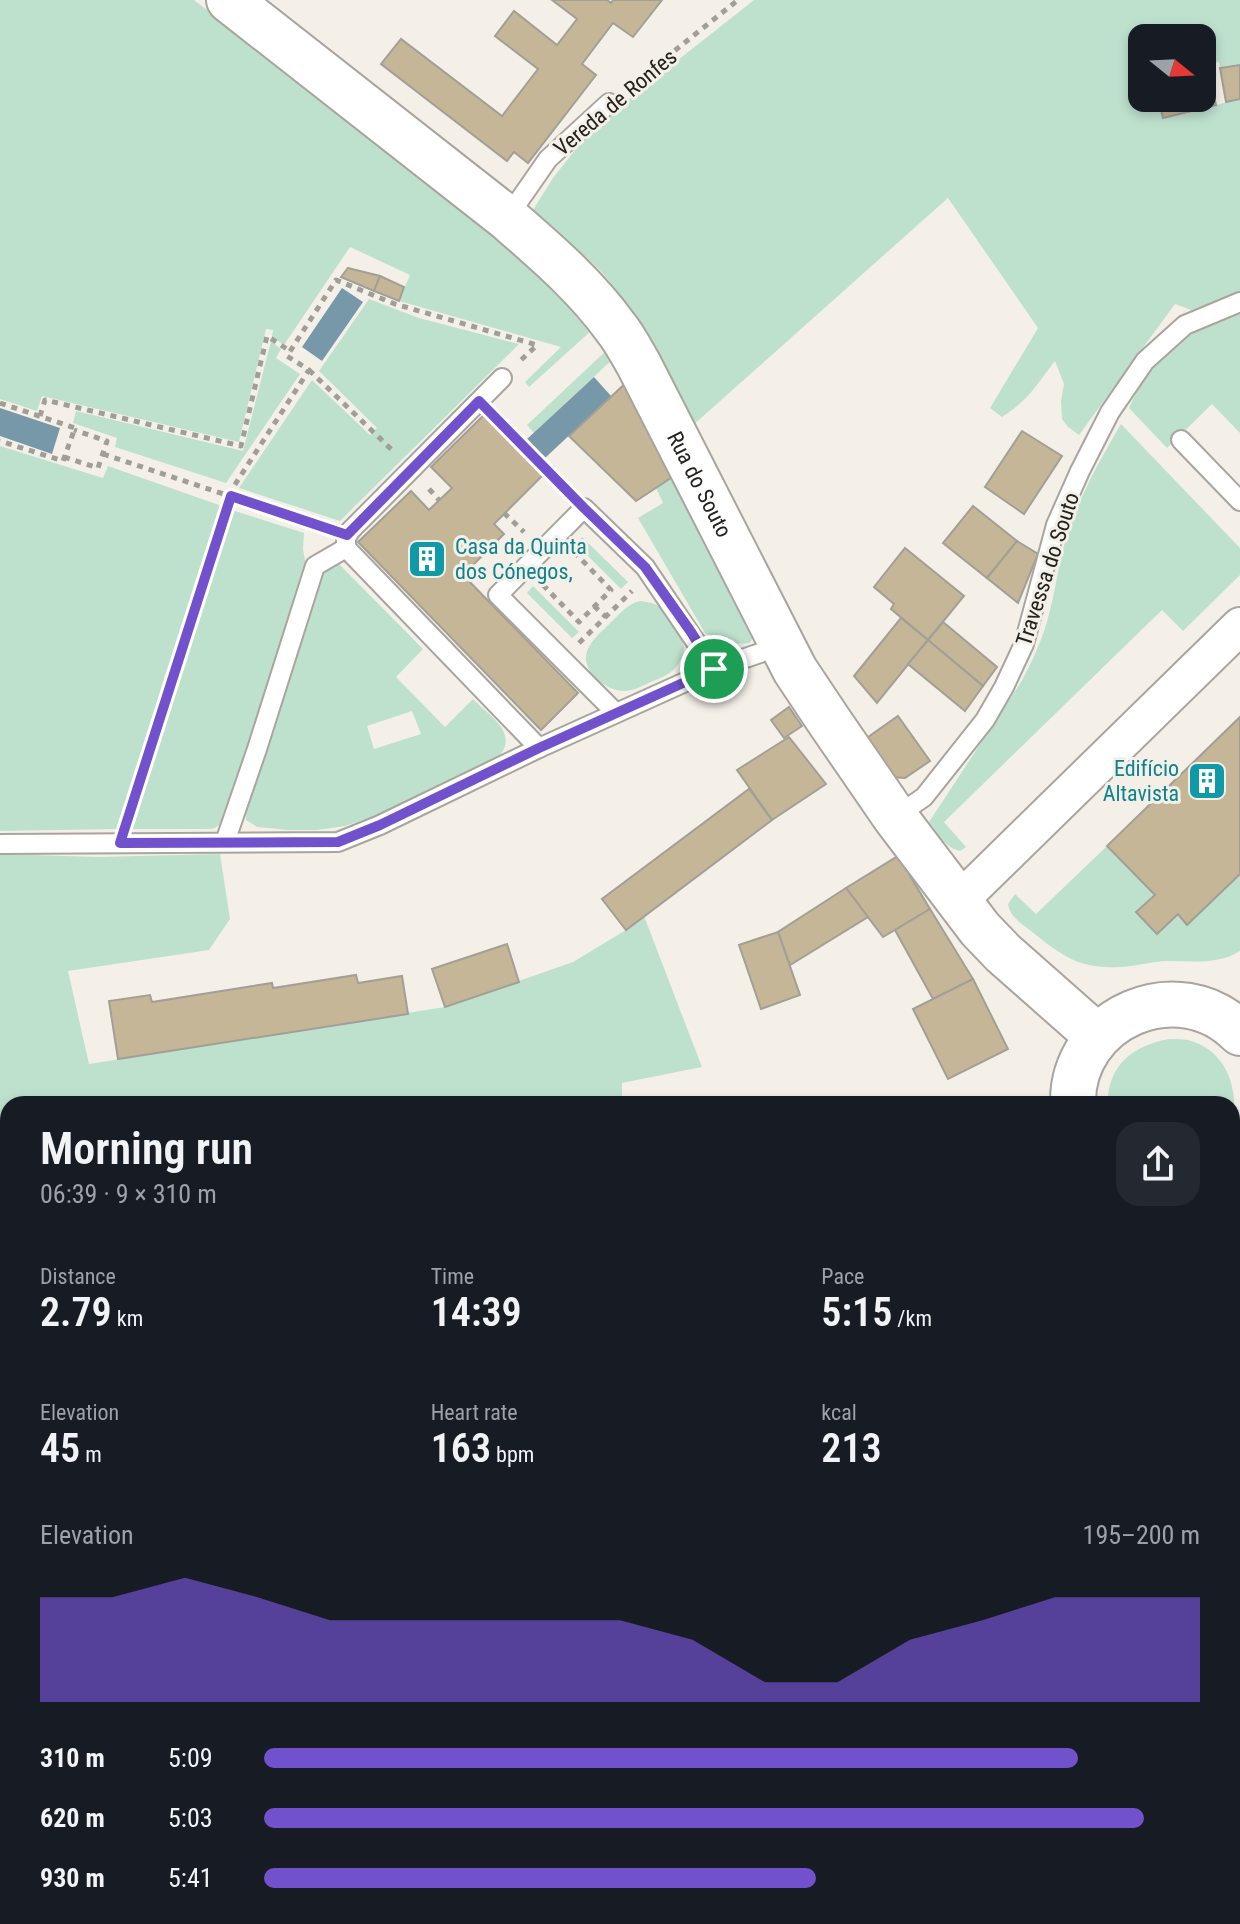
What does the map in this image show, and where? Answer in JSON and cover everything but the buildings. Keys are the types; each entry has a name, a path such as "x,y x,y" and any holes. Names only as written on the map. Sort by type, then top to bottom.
{"street":[{"name":"Rua do Souto","path":"229,0 507,218 586,292 616,328 639,365 795,670 895,817 980,929 1097,1036"},
{"path":"958,902 1240,626"},
{"path":"1073,1096 1081,1062 1097,1036 1120,1018 1146,1007 1221,999 1230,1024 1240,1033"}],"lane":[{"name":"Vereda de Ronfes","path":"507,218 548,159 609,103"},
{"name":"Travessa do Souto","path":"895,817 924,797 985,720 1004,687 1024,644 1056,525 1110,412 1145,361 1185,325 1240,302"},
{"path":"225,842 315,566 346,542 502,378"},
{"path":"1181,440 1240,501"},
{"path":"615,712 498,595 584,508 650,573 714,669"},
{"path":"346,542 539,748"},
{"path":"0,844 338,842 380,825 615,712 714,669 783,645"}],"path":[{"name":"Vereda de Ronfes","path":"609,103 738,0"},
{"path":"401,460 309,370 287,356 336,280 395,304 537,345 525,356"},
{"path":"40,416 45,400 241,446 267,336 290,351"},
{"path":"120,843 234,486 309,370"},
{"path":"479,401 584,508"},
{"path":"0,403 107,441 98,468 64,457"},
{"path":"0,441 63,461 74,430"},
{"path":"103,454 231,496 346,542"},
{"path":"504,513 518,527"},
{"path":"525,567 579,622 611,590 557,536"},
{"path":"563,659 650,573"},
{"path":"594,606 606,617"}],"green space":[{"path":"0,0 194,0 502,239 538,270 592,330 529,387 525,382 561,347 399,301 410,275 350,247 284,345 272,337 273,330 266,329 239,442 42,396 37,411 0,399"},
{"path":"754,0 1240,0 1240,65 1220,68 1219,62 1216,63 1216,24 1128,24 1128,112 1162,112 1163,118 1187,112 1216,112 1216,105 1240,99 1240,296 1191,310 1175,304 1079,435 1062,419 1064,384 1055,361 1026,398 1002,417 990,408 1038,328 948,198 692,426 646,337 614,287 586,257 531,213 553,178 602,120"},
{"path":"369,299 419,318 519,344 340,521 239,488 312,380 370,435 377,428 319,371"},
{"path":"1240,313 1240,433 1212,404 1167,448 1129,408 1138,391 1160,360 1188,336"},
{"path":"271,341 281,349 276,358 300,374 226,483 115,447 117,438 73,423 76,411 243,451"},
{"path":"608,349 615,357 534,433 527,425"},
{"path":"1121,424 1240,548 1240,575 1183,631 1162,610 944,822 966,847 960,851 942,840 929,822 1030,665 1047,623 1072,520"},
{"path":"0,446 103,478 108,466 222,506 119,829 0,831"},
{"path":"674,476 754,635 750,643 727,642 705,633 638,518 663,503 656,488"},
{"path":"232,510 304,533 306,565 223,822 210,829 128,829"},
{"path":"582,537 628,582 621,589 576,544"},
{"path":"339,564 423,649 396,677 445,727 473,699 502,729 505,745 492,764 375,816 345,826 317,830 257,827 246,820 246,807 265,758 323,568","holes":["412,711 421,734 374,749 367,726"]},
{"path":"533,586 579,632 572,638 527,593"},
{"path":"640,601 656,605 674,625 684,647 681,659 666,675 635,689 624,691 610,688 596,678 587,666 587,651 595,638 622,611"},
{"path":"1107,846 1155,895 1137,912 1178,914 1187,925 1240,874 1240,951 1205,961 1092,966 1071,959 1042,940 1009,909 1008,904 1015,894 1036,914"},
{"path":"0,854 98,857 220,854 230,919 209,950 68,971 89,1064 445,1007 573,962 644,916 702,1067 622,1083 622,1096 0,1096"},
{"path":"1188,1040 1201,1045 1221,1062 1228,1073 1234,1096 1109,1096 1112,1078 1125,1059 1156,1042"}],"water":[{"path":"342,288 363,302 322,361 302,347"},
{"path":"594,377 611,396 544,459 526,440"},
{"path":"0,408 60,428 52,454 0,436"}],"place":[{"name":"Casa da Quinta dos Cónegos,","path":"427,559"},
{"name":"Edifício Altavista","path":"1207,781"}],"route":[{"path":"479,401 645,567 714,669 338,842 120,843 231,496 347,535 479,401"}]}
